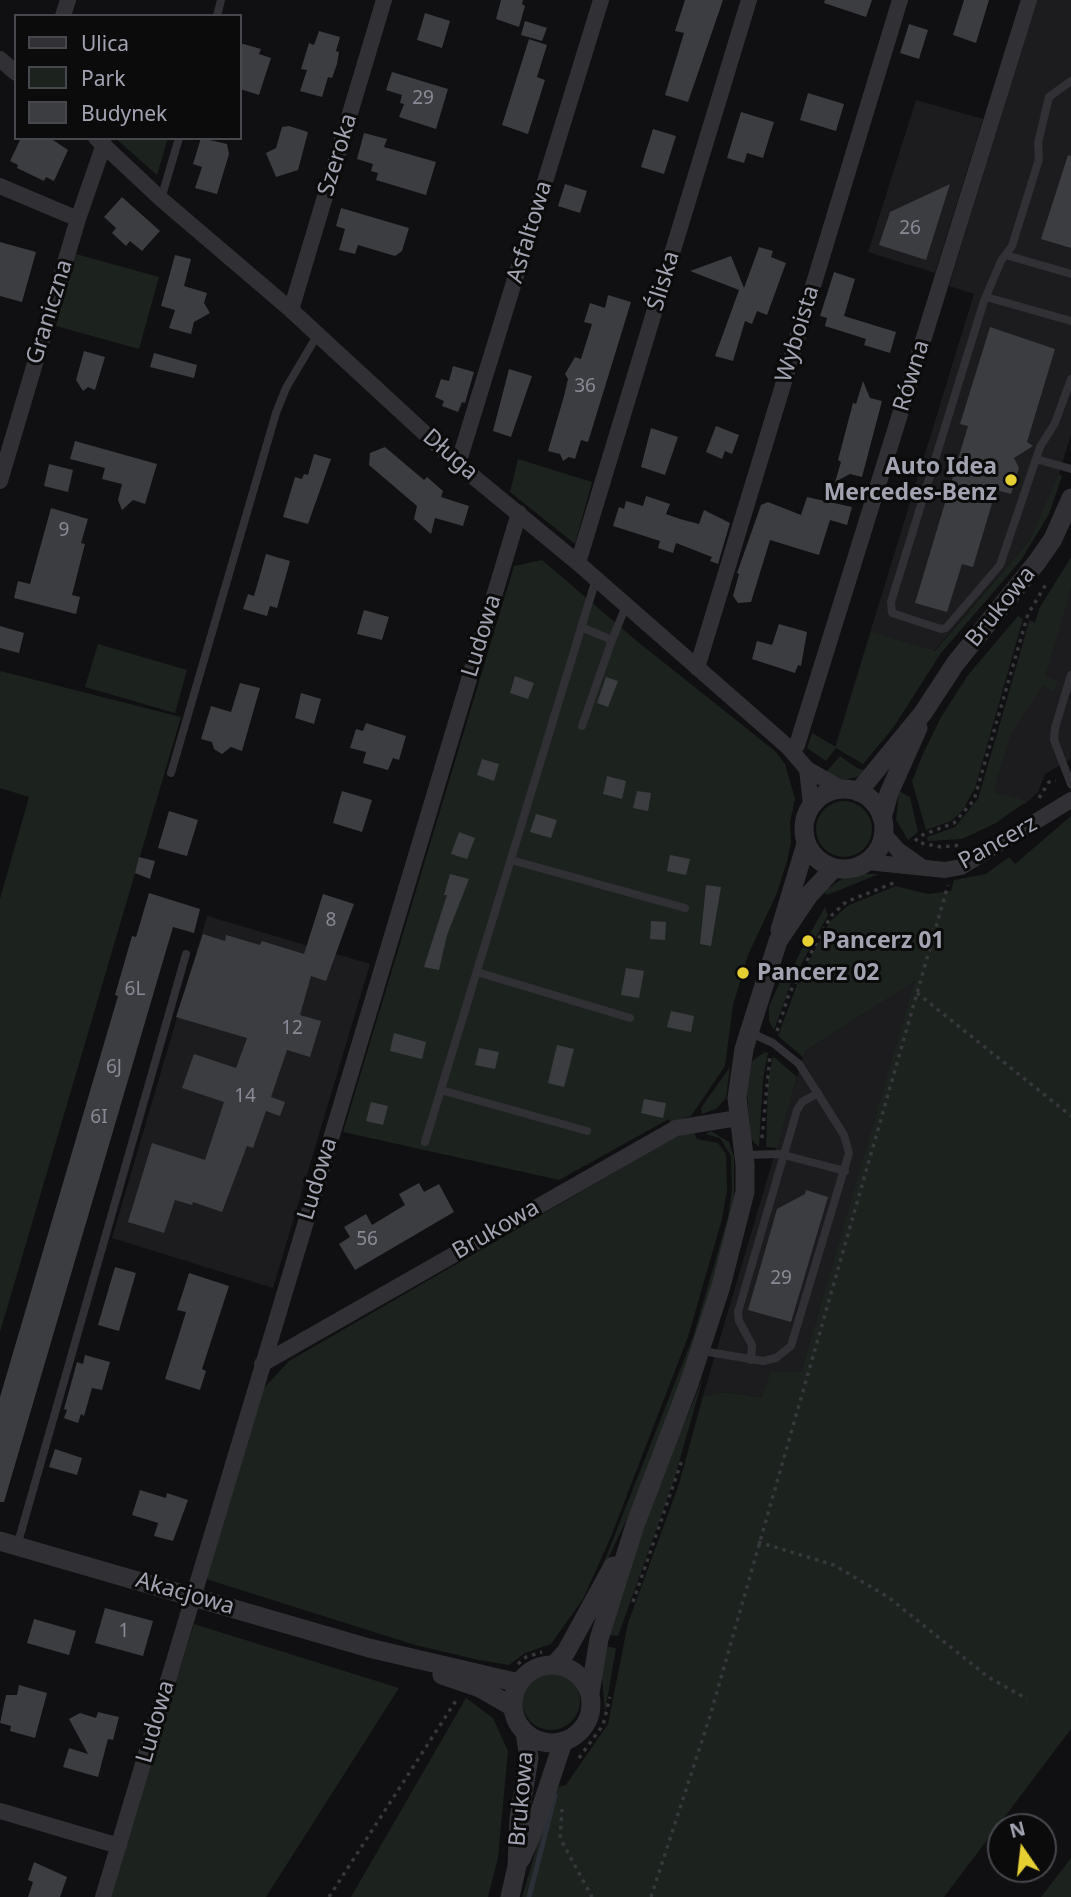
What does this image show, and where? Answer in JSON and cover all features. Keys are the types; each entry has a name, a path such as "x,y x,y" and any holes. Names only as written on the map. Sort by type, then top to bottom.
{"street":[{"name":"Szeroka","path":"292,310 384,0"},
{"name":"Asfaltowa","path":"458,464 601,0"},
{"name":"Śliska","path":"578,563 749,0"},
{"name":"Wyboista","path":"697,668 900,0"},
{"name":"Równa","path":"792,751 801,732 1029,0"},
{"path":"0,59 14,71"},
{"name":"Długa","path":"100,141 161,199 292,310 458,464 578,563 792,751 807,769 850,791"},
{"name":"Graniczna","path":"0,481 3,462 100,141"},
{"path":"0,186 78,219"},
{"name":"Brukowa","path":"850,791 923,713 955,664 1037,562 1053,539 1071,498"},
{"name":"Ludowa","path":"103,1897 519,513"},
{"name":"Brukowa","path":"883,825 923,713"},
{"path":"807,769 811,805"},
{"path":"635,1525 566,1652 553,1656 529,1672 515,1675 513,1707 519,1725 542,1742 562,1742 576,1735 587,1724 592,1709 590,1693 599,1639 635,1525 721,1286 745,1192 744,1155 738,1118 738,1074 778,941 784,911 806,844 804,821 811,805 825,794 850,791 873,802 898,850 922,867"},
{"name":"Pancerz","path":"867,862 952,869 983,856 1071,800"},
{"path":"806,844 820,861 834,868 848,869 867,862 878,849 883,825"},
{"path":"778,941 814,889 834,868"},
{"name":"Brukowa","path":"262,1364 676,1128 738,1118"},
{"name":"Akacjowa","path":"8,1543 369,1648 467,1683 513,1707"},
{"name":"Akacjowa","path":"369,1648 515,1675"},
{"path":"553,1656 581,1675 590,1693"},
{"name":"Brukowa","path":"510,1897 517,1866 519,1818 529,1756 525,1732"},
{"name":"Brukowa","path":"517,1866 534,1829 562,1742"},
{"path":"0,1811 119,1846"}],"lane":[{"path":"1071,81 1049,97 1038,143 1039,159 1012,246 986,298 891,602 891,613 941,629 946,628 1000,565 1036,459 1055,423 1071,379"},
{"path":"161,199 178,140"},
{"path":"1006,254 1071,274"},
{"path":"986,298 1071,321"},
{"path":"172,773 276,413 286,388 318,334"},
{"path":"1036,459 1071,469"},
{"path":"425,1142 596,579"},
{"path":"582,726 626,605"},
{"path":"581,627 612,640"},
{"path":"1071,675 1067,701 1054,740 1071,784"},
{"path":"511,860 685,908"},
{"path":"8,1543 186,954"},
{"path":"477,972 630,1018"},
{"path":"700,1350 751,1360 776,1358 786,1352 794,1340 845,1171 849,1147 818,1093 792,1057 749,1032"},
{"path":"441,1090 587,1131"},
{"path":"751,1360 752,1345 739,1321 738,1312 799,1105 818,1093"},
{"path":"744,1155 785,1155 845,1171"}],"path":[{"path":"970,841 951,847 929,846 917,839 923,834 954,823 974,800 1028,614"},
{"path":"1031,806 1053,779"},
{"path":"651,1897 710,1716 952,869"},
{"path":"876,888 896,883"},
{"path":"917,993 1071,1116"},
{"path":"758,1542 834,1565 888,1597 989,1677 1027,1699"},
{"path":"515,1675 526,1657 553,1656"},
{"path":"329,1897 467,1683"},
{"path":"563,1798 561,1838 592,1897"}],"shaded area":[{"path":"1037,0 1071,0 1071,435 1053,493 1030,540 846,753 835,747 974,294 949,286"},
{"path":"916,100 983,119 935,273 868,252"},
{"path":"1071,557 1071,759 1045,774 1038,792 1025,804 981,791 1029,620 1035,622 1040,607"},
{"path":"207,916 370,964 273,1288 112,1238"},
{"path":"916,980 801,1372 763,1397 724,1392 703,1396 805,1051"}],"green space":[{"path":"117,140 167,140 157,175"},
{"path":"76,254 159,277 139,349 56,326"},
{"path":"518,459 592,482 575,544 510,492"},
{"path":"1059,474 1062,476 1049,514 1021,560 941,653 893,728 863,764 836,748 826,761 807,748 812,733 836,747 871,632 935,651 1030,540"},
{"path":"1071,558 1071,588 1045,676 1057,681 1054,692 1043,685 1011,733 993,792 1027,801 996,823 962,839 928,841 927,837 955,827 978,799 1030,621 1035,623 1040,607"},
{"path":"542,560 638,642 775,751 785,764 795,799 787,861 777,893 748,955 733,1005 725,1066 691,1116 670,1123 669,1119 559,1180 343,1132 514,566"},
{"path":"1018,616 1023,619 975,788 963,810 951,821 926,830 912,781 923,754 941,717 968,675"},
{"path":"98,644 187,670 175,713 85,687"},
{"path":"0,671 181,717 0,1332 0,899 29,797 0,788"},
{"path":"840,756 866,771 857,777 842,780 826,772"},
{"path":"899,791 910,797 918,832 908,840 896,820"},
{"path":"838,801 850,801 860,805 868,813 872,829 868,845 860,853 850,857 838,857 828,853 820,845 816,835 816,823 820,813 828,805"},
{"path":"1071,816 1071,1729 1008,1813 987,1813 987,1840 944,1897 522,1897 554,1788 566,1785 608,1724 628,1623 679,1484 703,1396 724,1392 762,1397 771,1372 801,1372 915,981 805,1051 803,1057 778,1036 798,982 830,921 849,905 896,886 928,894 951,891 954,880 986,874 1009,857 1015,864"},
{"path":"879,874 827,895 823,892 843,878"},
{"path":"825,907 828,915 791,983 774,1030 769,1021 769,1006 788,964 793,967 805,943 808,945 811,938 808,937"},
{"path":"765,1052 768,1053 763,1079 759,1147 751,1139 747,1094 752,1061"},
{"path":"773,1056 797,1077 777,1148 766,1147 768,1079"},
{"path":"730,1067 726,1098 716,1109 702,1114 701,1108"},
{"path":"711,1131 729,1142 734,1157 734,1197 723,1249 681,1384 630,1512 591,1595 693,1337 728,1217 732,1190 731,1156 720,1138 705,1134"},
{"path":"694,1132 697,1139 718,1143 726,1154 727,1191 722,1219 688,1337 610,1539 583,1599 551,1644 525,1653 509,1665 479,1660 415,1645 206,1579 262,1390 289,1361 681,1134"},
{"path":"703,1378 674,1480 618,1636 607,1635 637,1537"},
{"path":"194,1624 399,1688 266,1897 109,1897"},
{"path":"604,1646 616,1648 605,1712 601,1668"},
{"path":"551,1672 562,1674 575,1685 580,1701 578,1712 567,1725 551,1730 540,1728 527,1717 522,1701 524,1690 535,1677"},
{"path":"466,1698 493,1718 508,1751 498,1858 488,1897 351,1897"},
{"path":"1071,1858 1071,1897 1041,1897 1052,1883 1057,1883 1057,1876"}],"building":[{"path":"501,0 523,0 522,4 525,6 519,27 496,19"},
{"path":"685,0 723,0 688,102 665,95 684,33 675,31"},
{"path":"825,0 872,0 866,17 824,3"},
{"path":"964,0 989,0 976,43 953,35"},
{"path":"425,13 450,21 442,48 417,40"},
{"path":"525,21 547,28 542,41 521,35"},
{"path":"909,24 928,30 919,59 900,53"},
{"path":"319,31 340,37 336,51 339,52 337,64 332,78 328,77 322,97 300,91 307,70 301,69 309,43 314,45"},
{"path":"529,39 547,45 537,77 545,80 528,134 502,125"},
{"path":"242,44 261,49 259,54 271,58 259,95 242,90"},
{"path":"392,72 448,89 436,129 399,117 404,104 400,103 402,95 386,90"},
{"path":"808,93 844,104 836,131 800,120"},
{"path":"741,112 774,122 763,158 747,153 744,163 727,158"},
{"path":"289,126 308,132 298,170 276,177 266,153 276,148 282,127"},
{"path":"653,129 676,136 664,174 641,167"},
{"path":"364,133 387,139 384,147 436,162 426,195 376,180 378,173 371,171 373,164 357,159"},
{"path":"20,140 53,140 68,150 54,181 46,177 44,181 17,168 18,165 10,161"},
{"path":"200,140 227,144 229,154 217,194 195,188 202,167 193,164"},
{"path":"1068,155 1071,156 1071,248 1041,239"},
{"path":"565,184 587,191 580,213 558,206"},
{"path":"950,184 926,260 879,245 890,212"},
{"path":"122,197 160,231 142,251 130,241 126,246 112,233 116,228 104,217"},
{"path":"341,208 409,228 402,251 395,256 358,245 355,254 339,250 345,229 336,226"},
{"path":"0,242 36,252 22,302 0,296"},
{"path":"759,247 773,251 771,257 786,263 767,315 757,311 752,324 745,321 733,361 715,356 739,290 690,271 731,256 744,288"},
{"path":"175,255 191,259 184,286 207,293 204,303 210,313 194,322 191,334 169,328 175,310 161,306"},
{"path":"834,272 855,279 844,316 896,332 890,353 864,345 866,339 825,326 827,318 820,316"},
{"path":"608,295 631,302 588,442 581,440 575,459 569,457 563,461 560,454 548,451 568,379 565,374 575,357 581,359 592,324 584,322 590,303 605,308"},
{"path":"990,327 1055,349 1027,442 1033,446 1014,458 1019,468 1011,494 996,490 973,567 962,564 947,612 915,603 968,426 960,424"},
{"path":"84,351 105,357 95,390 88,387 83,391 76,380"},
{"path":"154,353 197,365 194,378 150,367"},
{"path":"453,366 474,372 465,403 462,402 458,412 442,406 444,401 435,397 441,379 449,381"},
{"path":"509,369 532,376 511,437 493,431"},
{"path":"863,381 870,398 882,401 862,477 850,474 835,482 853,403 856,404"},
{"path":"716,426 739,435 732,454 725,451 722,459 706,452"},
{"path":"651,428 678,437 665,475 641,467"},
{"path":"75,441 157,464 145,504 133,500 122,510 118,500 122,484 102,479 105,468 70,459"},
{"path":"385,447 424,480 427,477 443,491 441,497 469,506 463,526 435,518 431,534 414,519 417,506 369,465 370,453"},
{"path":"314,454 331,459 308,524 283,517 295,477 302,479 304,474 308,475"},
{"path":"49,464 73,470 68,492 44,486"},
{"path":"646,496 670,504 666,514 680,519 699,524 704,510 730,523 718,564 710,561 712,557 676,543 673,553 658,548 660,541 613,526 619,507 624,509 626,501 643,506"},
{"path":"807,497 852,507 847,525 830,520 819,555 770,540 751,602 738,603 733,596 739,574 737,573 761,505 768,502 801,515"},
{"path":"51,508 88,519 81,543 85,544 72,595 80,597 76,614 14,598 18,581 30,584"},
{"path":"266,554 290,561 277,608 270,606 267,616 243,609 248,594 254,596"},
{"path":"364,610 389,617 382,640 357,634"},
{"path":"779,624 807,632 801,666 798,665 795,673 752,659 757,641 772,645"},
{"path":"0,626 24,633 19,653 0,648"},
{"path":"515,676 534,683 528,699 510,693"},
{"path":"606,677 618,681 608,707 597,703"},
{"path":"240,683 260,688 242,751 231,747 222,754 214,749 212,742 201,739 211,706 231,712"},
{"path":"301,693 321,699 314,724 295,718"},
{"path":"366,723 406,736 399,760 393,758 388,770 363,763 366,752 350,748 356,729 363,731"},
{"path":"482,759 499,764 494,781 477,775"},
{"path":"607,776 626,781 622,799 603,794"},
{"path":"342,791 372,800 362,832 333,823"},
{"path":"637,791 651,793 648,811 633,808"},
{"path":"169,811 198,820 187,856 158,848"},
{"path":"536,814 557,820 551,838 530,832"},
{"path":"459,832 475,838 467,859 451,854"},
{"path":"670,855 690,859 686,875 667,871"},
{"path":"139,857 155,861 150,879 135,873"},
{"path":"450,874 469,879 447,935 439,970 424,967 447,895 444,895"},
{"path":"706,885 721,887 711,946 700,944"},
{"path":"149,893 200,909 194,933 173,927 4,1502 0,1502 0,1397 118,996 115,995 132,936 136,937"},
{"path":"323,894 354,904 326,981 311,976 300,1015 321,1021 310,1057 287,1050 271,1097 285,1102 280,1116 266,1111 253,1148 247,1146 222,1212 193,1202 192,1205 175,1200 164,1233 128,1222 152,1143 205,1160 224,1102 182,1088 194,1054 236,1068 247,1038 176,1017 203,934 225,941 226,935 260,945 262,941 304,954"},
{"path":"651,921 666,922 665,940 650,939"},
{"path":"626,968 644,971 639,998 621,995"},
{"path":"671,1011 694,1016 691,1032 667,1027"},
{"path":"394,1033 426,1042 422,1059 390,1051"},
{"path":"557,1045 574,1049 564,1087 548,1083"},
{"path":"479,1048 499,1052 495,1069 475,1065"},
{"path":"644,1099 666,1103 663,1118 641,1113"},
{"path":"371,1102 388,1106 383,1125 366,1121"},
{"path":"419,1183 424,1192 439,1184 454,1212 355,1270 339,1244 350,1237 344,1227 366,1214 372,1225 405,1205 399,1194"},
{"path":"806,1190 828,1197 791,1322 748,1310 777,1209 805,1194"},
{"path":"115,1267 136,1273 119,1331 98,1325"},
{"path":"189,1273 229,1286 202,1369 206,1371 200,1390 165,1379 186,1312 177,1310"},
{"path":"85,1355 110,1362 102,1390 92,1388 84,1416 81,1414 78,1423 64,1418 67,1410 64,1409 77,1362 83,1364"},
{"path":"55,1449 82,1458 77,1475 49,1467"},
{"path":"140,1490 166,1498 167,1493 188,1500 173,1541 154,1536 158,1523 132,1515"},
{"path":"105,1608 153,1621 143,1656 95,1643"},
{"path":"34,1619 76,1631 69,1655 27,1643"},
{"path":"19,1685 47,1693 35,1738 10,1731 11,1726 0,1723 6,1695 17,1695"},
{"path":"98,1712 119,1717 113,1740 108,1739 98,1777 63,1767 69,1748 88,1754 69,1719 80,1713 96,1718"},
{"path":"34,1862 67,1877 60,1897 28,1897 33,1882 28,1880"}],"waterway":[{"path":"529,1897 555,1796"}],"place":[{"name":"Auto Idea Mercedes-Benz","path":"1011,480"},
{"name":"Pancerz 01","path":"808,941"},
{"name":"Pancerz 02","path":"743,973"}]}
